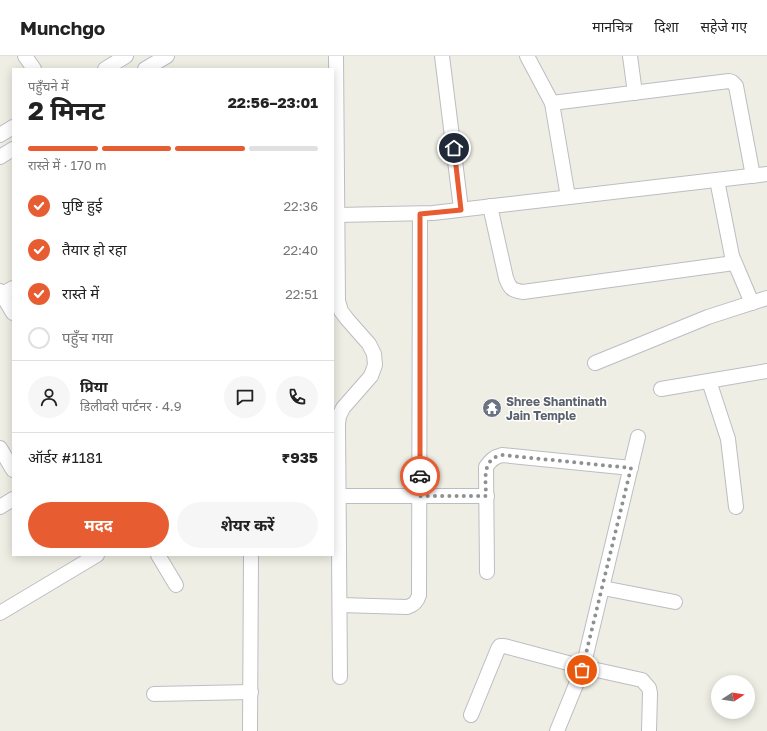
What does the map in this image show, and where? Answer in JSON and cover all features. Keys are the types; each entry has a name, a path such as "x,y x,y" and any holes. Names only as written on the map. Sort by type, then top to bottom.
{"street":[{"path":"25,56 33,68"},
{"path":"107,68 126,56"},
{"path":"146,64 167,56"},
{"path":"336,56 335,171 338,301 336,310 369,344 374,354 375,365 371,376 343,408 336,412 338,424 336,496 340,605 340,677"},
{"path":"442,56 461,210"},
{"path":"527,56 552,103 568,197"},
{"path":"630,56 635,93"},
{"path":"337,215 420,214 760,175 736,86 734,83 729,81 552,103"},
{"path":"0,135 12,128"},
{"path":"717,180 734,263 752,303"},
{"path":"490,206 506,278 513,290 523,292 734,263"},
{"path":"340,605 407,607 413,605 417,601 419,595 420,214"},
{"path":"4,292 12,311"},
{"path":"595,363 708,317 767,298"},
{"path":"661,389 767,371"},
{"path":"709,381 728,440 736,507"},
{"path":"557,731 583,667 638,437"},
{"path":"0,448 12,468"},
{"path":"487,572 486,467 496,456 502,455 631,468"},
{"path":"336,496 486,496"},
{"path":"0,507 12,500"},
{"path":"0,613 95,556"},
{"path":"159,556 176,585"},
{"path":"250,731 251,556"},
{"path":"602,588 675,602"},
{"path":"471,715 496,653 500,646 504,646 583,667 642,680 646,684 650,693 649,731"},
{"path":"154,694 251,692"}],"way so far":[{"path":"420,476 419,496 486,496 486,467 496,456 502,455 631,468 582,670"}],"place":[{"name":"Shree Shantinath Jain Temple","path":"492,408"}],"route":[{"path":"420,476 420,214 461,210 454,148"}]}
